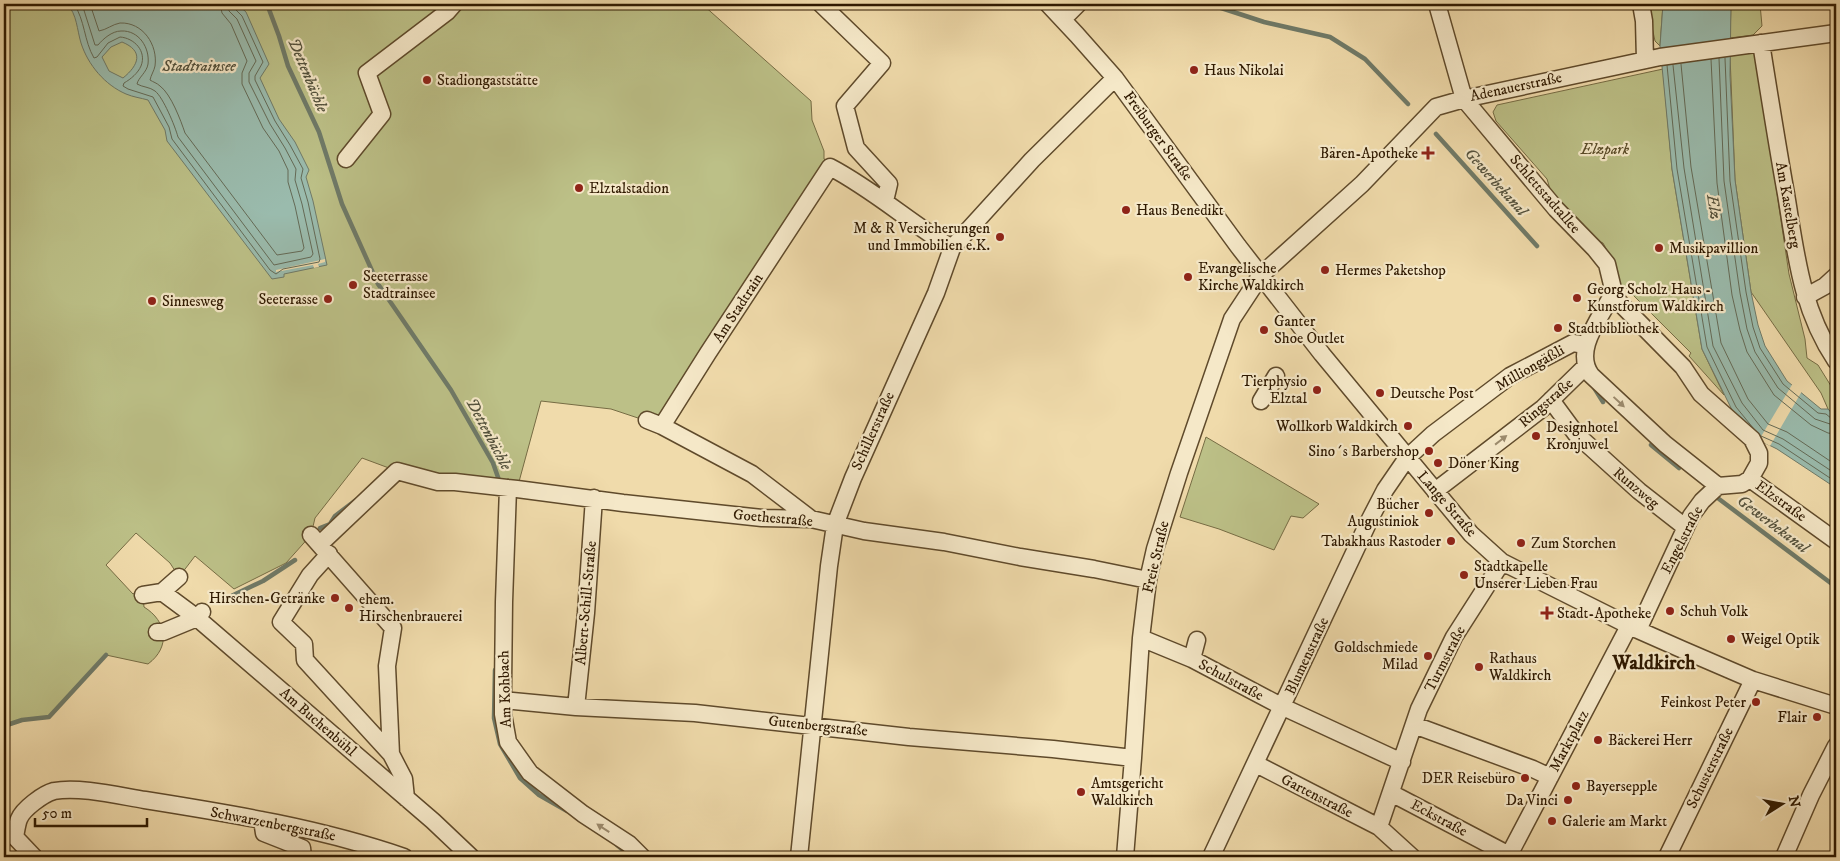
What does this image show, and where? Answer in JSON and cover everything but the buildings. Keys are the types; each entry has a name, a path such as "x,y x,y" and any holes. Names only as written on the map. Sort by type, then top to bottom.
{"street":[{"path":"346,159 382,114 366,73 447,12 454,4"},
{"path":"821,4 882,63 845,106 856,148 889,184 885,201"},
{"name":"Freiburger Straße","path":"1048,4 1115,78 1261,275"},
{"path":"1063,19 1078,4"},
{"path":"1437,4 1464,99"},
{"path":"1641,4 1652,58"},
{"name":"Adenauerstraße","path":"1261,275 1362,184 1436,107 1464,99 1652,58 1836,33"},
{"name":"Am Kastelberg","path":"1758,43 1805,297 1824,343 1836,361"},
{"name":"Schillerstraße","path":"799,857 829,566 836,525 853,478 936,293 952,248 1032,160 1115,78"},
{"name":"Schlettstadtallee","path":"1464,99 1556,209 1596,249 1607,264 1614,289 1612,295"},
{"name":"Am Stadtrain","path":"662,426 830,167 850,177 932,236 952,248"},
{"name":"Lange Straße","path":"1261,275 1322,354 1407,458 1471,534 1502,562 1634,628 1753,680 1836,706"},
{"name":"Freie Straße","path":"1124,857 1141,638 1148,580 1155,550 1178,473 1232,319 1261,275"},
{"path":"1805,297 1825,286 1836,276"},
{"path":"1585,367 1584,356 1579,344 1612,295 1683,367 1701,394 1752,439 1759,453 1759,463 1750,479 1742,484 1718,486"},
{"name":"Milliongäßli","path":"1407,458 1433,434 1510,376 1579,344"},
{"name":"Ringstraße","path":"1435,491 1547,408 1585,367 1591,375 1665,444 1718,486"},
{"path":"1261,401 1276,376"},
{"name":"Runzweg","path":"1547,408 1639,491 1685,527"},
{"path":"647,420 662,426 752,474 811,519"},
{"name":"Blumenstraße","path":"1211,857 1370,519 1385,490 1407,458"},
{"name":"Goethestraße","path":"320,545 396,471 431,481 762,518 811,519 1148,580"},
{"name":"Elzstraße","path":"1750,479 1836,541"},
{"name":"Engelstraße","path":"1634,628 1685,527 1702,501 1718,486"},
{"name":"Am Kohbach","path":"502,488 503,700 508,742 530,773 583,814 629,844 642,857"},
{"name":"Albert-Schill-Straße","path":"576,707 586,613 594,498"},
{"path":"320,545 393,628 387,666 391,754"},
{"path":"320,545 310,575 281,622 304,644 305,660 391,754 404,779 406,798"},
{"name":"Turmstraße","path":"1402,762 1414,725 1454,637 1502,562"},
{"path":"143,595 162,592 179,577"},
{"name":"Am Buchenbühl","path":"162,592 200,614 471,857"},
{"path":"157,632 163,632 200,614"},
{"name":"Marktplatz","path":"1511,857 1550,778 1634,628"},
{"name":"Schulstraße","path":"1141,638 1192,659 1283,707 1402,762"},
{"path":"1192,659 1197,640"},
{"name":"Schusterstraße","path":"1667,857 1753,680"},
{"name":"Gutenbergstraße","path":"503,700 576,707 695,713 919,738 1133,758"},
{"path":"1414,725 1533,769 1550,778"},
{"path":"1784,857 1811,795 1836,746"},
{"path":"1379,827 1402,762"},
{"name":"Gartenstraße","path":"1256,764 1379,827 1412,857"},
{"name":"Schwarzenbergstraße","path":"34,857 10,842 19,818 37,799 53,791 113,795 310,829 376,847 404,857"},
{"name":"Eckstraße","path":"1391,793 1511,857"},
{"path":"262,820 264,833 302,848 303,857"}],"green space":[{"path":"4,4 702,4 811,101 812,120 824,151 824,159 826,160 662,426 611,409 541,401 517,489 397,471 362,458 315,518 311,535 286,563 234,589 195,556 179,577 170,563 136,533 106,565 133,594 142,588 144,607 158,619 161,627 163,642 160,650 148,664 106,655 49,717 22,720 4,726"},
{"path":"1647,4 1663,4 1660,46 1655,41"},
{"path":"1731,4 1760,4 1762,26 1753,35 1730,38"},
{"path":"1756,52 1789,274 1805,339 1807,358 1818,365 1836,394 1836,418 1828,409 1821,393 1751,292 1735,180 1730,56"},
{"name":"Elzpark","path":"1663,69 1672,169 1702,349 1724,395 1689,356 1691,353 1626,288 1614,294 1610,256 1603,243 1576,231 1556,209 1547,179 1496,121 1493,112 1497,105"},
{"path":"1206,437 1319,504 1303,518 1291,516 1274,550 1219,529 1180,517"}],"water":[{"name":"Stadtrainsee","path":"67,4 237,4 246,12 269,64 260,78 279,119 295,142 309,170 306,177 327,265 284,274 284,277 272,279 167,141 165,130 148,100 118,90 98,73 84,51 75,17","holes":["122,42 134,50 137,58 133,68 123,78 109,71 102,57 111,47"]},
{"name":"Elz","path":"1663,4 1731,4 1730,75 1735,180 1751,292 1758,325 1765,346 1787,381 1821,409 1828,409 1836,418 1836,488 1777,449 1757,439 1732,410 1702,349 1672,169 1660,46"}],"pier":[{"path":"325,259 325,262 318,264 319,267 314,268 313,265 276,272 276,270"},
{"path":"1793,383 1802,391 1770,446 1759,440"}],"waterway":[{"name":"Dettenbächle","path":"267,4 288,66 319,132 342,204 378,284 451,390 493,463 500,483"},
{"name":"Gewerbekanal","path":"1209,4 1264,22 1330,37 1365,59 1408,104"},
{"name":"Gewerbekanal","path":"1436,134 1537,246"},
{"name":"Gewerbekanal","path":"1593,386 1603,402"},
{"name":"Gewerbekanal","path":"1651,445 1679,468"},
{"name":"Gewerbekanal","path":"1719,499 1836,587"},
{"path":"320,528 330,524 335,516 356,500"},
{"path":"225,599 263,581 295,560"},
{"path":"4,726 22,720 49,717 106,655"},
{"name":"Dettenbächle","path":"495,670 494,718 500,744 520,778 539,795 567,811"},
{"name":"Dettenbächle","path":"617,845 630,856"}],"place":[{"name":"Haus Nikolai","path":"1194,70"},
{"name":"Stadiongaststätte","path":"427,80"},
{"name":"Bären-Apotheke","path":"1428,153"},
{"name":"Elztalstadion","path":"579,188"},
{"name":"Haus Benedikt","path":"1126,210"},
{"name":"M & R Versicherungen und Immobilien e.K.","path":"1000,237"},
{"name":"Musikpavillion","path":"1659,248"},
{"name":"Hermes Paketshop","path":"1325,270"},
{"name":"Evangelische Kirche Waldkirch","path":"1188,277"},
{"name":"Seeterrasse Stadtrainsee","path":"353,285"},
{"name":"Georg Scholz Haus - Kunstforum Waldkirch","path":"1577,298"},
{"name":"Seeterasse","path":"328,299"},
{"name":"Sinnesweg","path":"152,301"},
{"name":"Stadtbibliothek","path":"1558,328"},
{"name":"Ganter Shoe Outlet","path":"1264,330"},
{"name":"Tierphysio Elztal","path":"1317,390"},
{"name":"Deutsche Post","path":"1380,393"},
{"name":"Wollkorb Waldkirch","path":"1408,426"},
{"name":"Designhotel Kronjuwel","path":"1536,436"},
{"name":"Sino´s Barbershop","path":"1429,451"},
{"name":"Döner King","path":"1438,463"},
{"name":"Bücher Augustiniok","path":"1429,513"},
{"name":"Tabakhaus Rastoder","path":"1451,541"},
{"name":"Zum Storchen","path":"1521,543"},
{"name":"Stadtkapelle Unserer Lieben Frau","path":"1464,575"},
{"name":"Hirschen-Getränke","path":"335,598"},
{"name":"ehem. Hirschenbrauerei","path":"349,608"},
{"name":"Schuh Volk","path":"1670,611"},
{"name":"Stadt-Apotheke","path":"1547,613"},
{"name":"Weigel Optik","path":"1731,639"},
{"name":"Goldschmiede Milad","path":"1428,656"},
{"name":"Rathaus Waldkirch","path":"1479,667"},
{"name":"Feinkost Peter","path":"1756,702"},
{"name":"Flair","path":"1817,717"},
{"name":"Bäckerei Herr","path":"1598,740"},
{"name":"DER Reisebüro","path":"1525,778"},
{"name":"Bayersepple","path":"1576,786"},
{"name":"Amtsgericht Waldkirch","path":"1081,792"},
{"name":"Da Vinci","path":"1568,800"},
{"name":"Galerie am Markt","path":"1552,821"}],"district":[{"name":"Waldkirch","path":"1654,663"}]}
